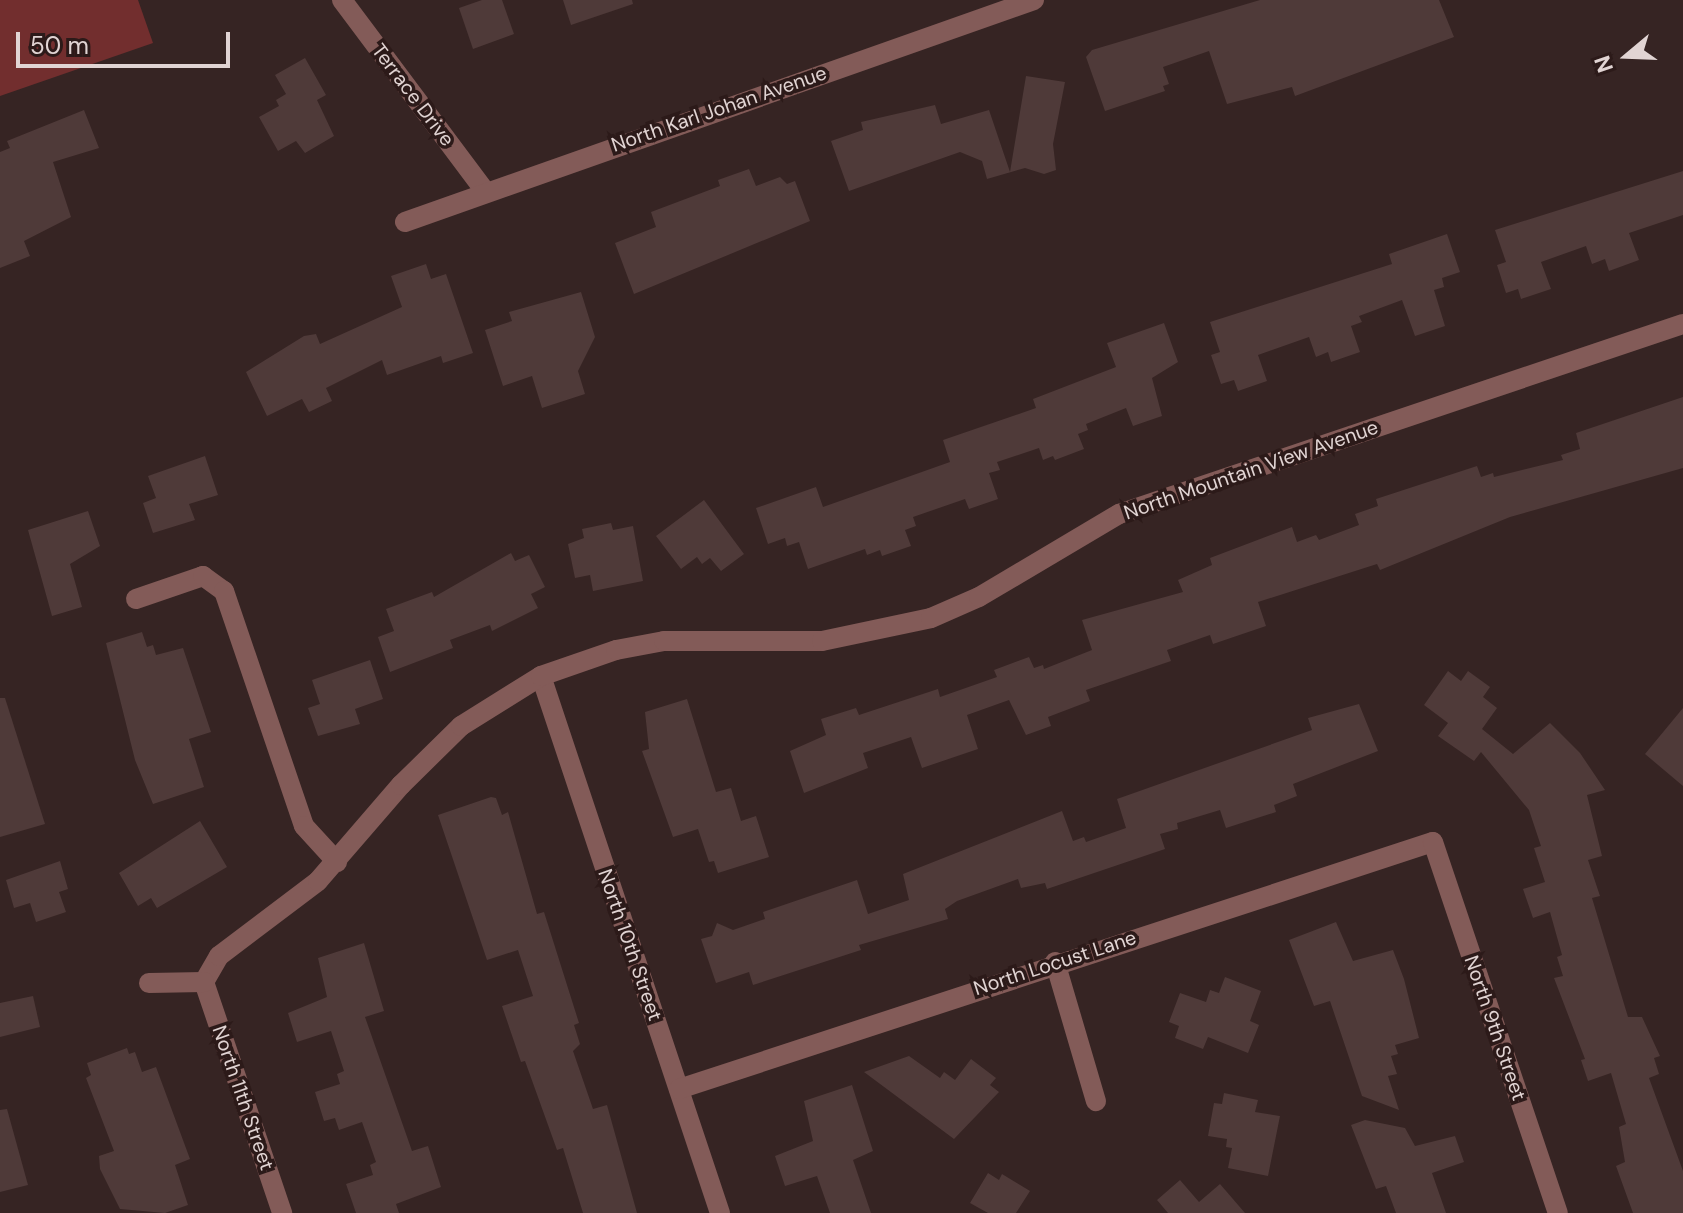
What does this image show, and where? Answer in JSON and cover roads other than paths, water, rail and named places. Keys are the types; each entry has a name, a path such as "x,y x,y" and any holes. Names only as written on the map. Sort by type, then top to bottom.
{"street":[{"name":"Terrace Drive","path":"342,0 484,190"},
{"name":"North Karl Johan Avenue","path":"405,222 484,190 1034,0"},
{"name":"North Mountain View Avenue","path":"204,982 219,956 288,909 337,862 401,785 461,726 541,676 616,650 664,641 822,641 931,618 979,597 1119,514 1683,324"},
{"path":"136,599 203,576 224,591 304,826 337,862"},
{"name":"North 10th Street","path":"541,676 720,1213"},
{"name":"North Locust Lane","path":"679,1089 1055,962 1433,842"},
{"name":"North 9th Street","path":"1433,842 1558,1213"},
{"path":"1055,962 1096,1101"},
{"path":"149,983 204,982"},
{"name":"North 11th Street","path":"204,982 282,1213"}]}
